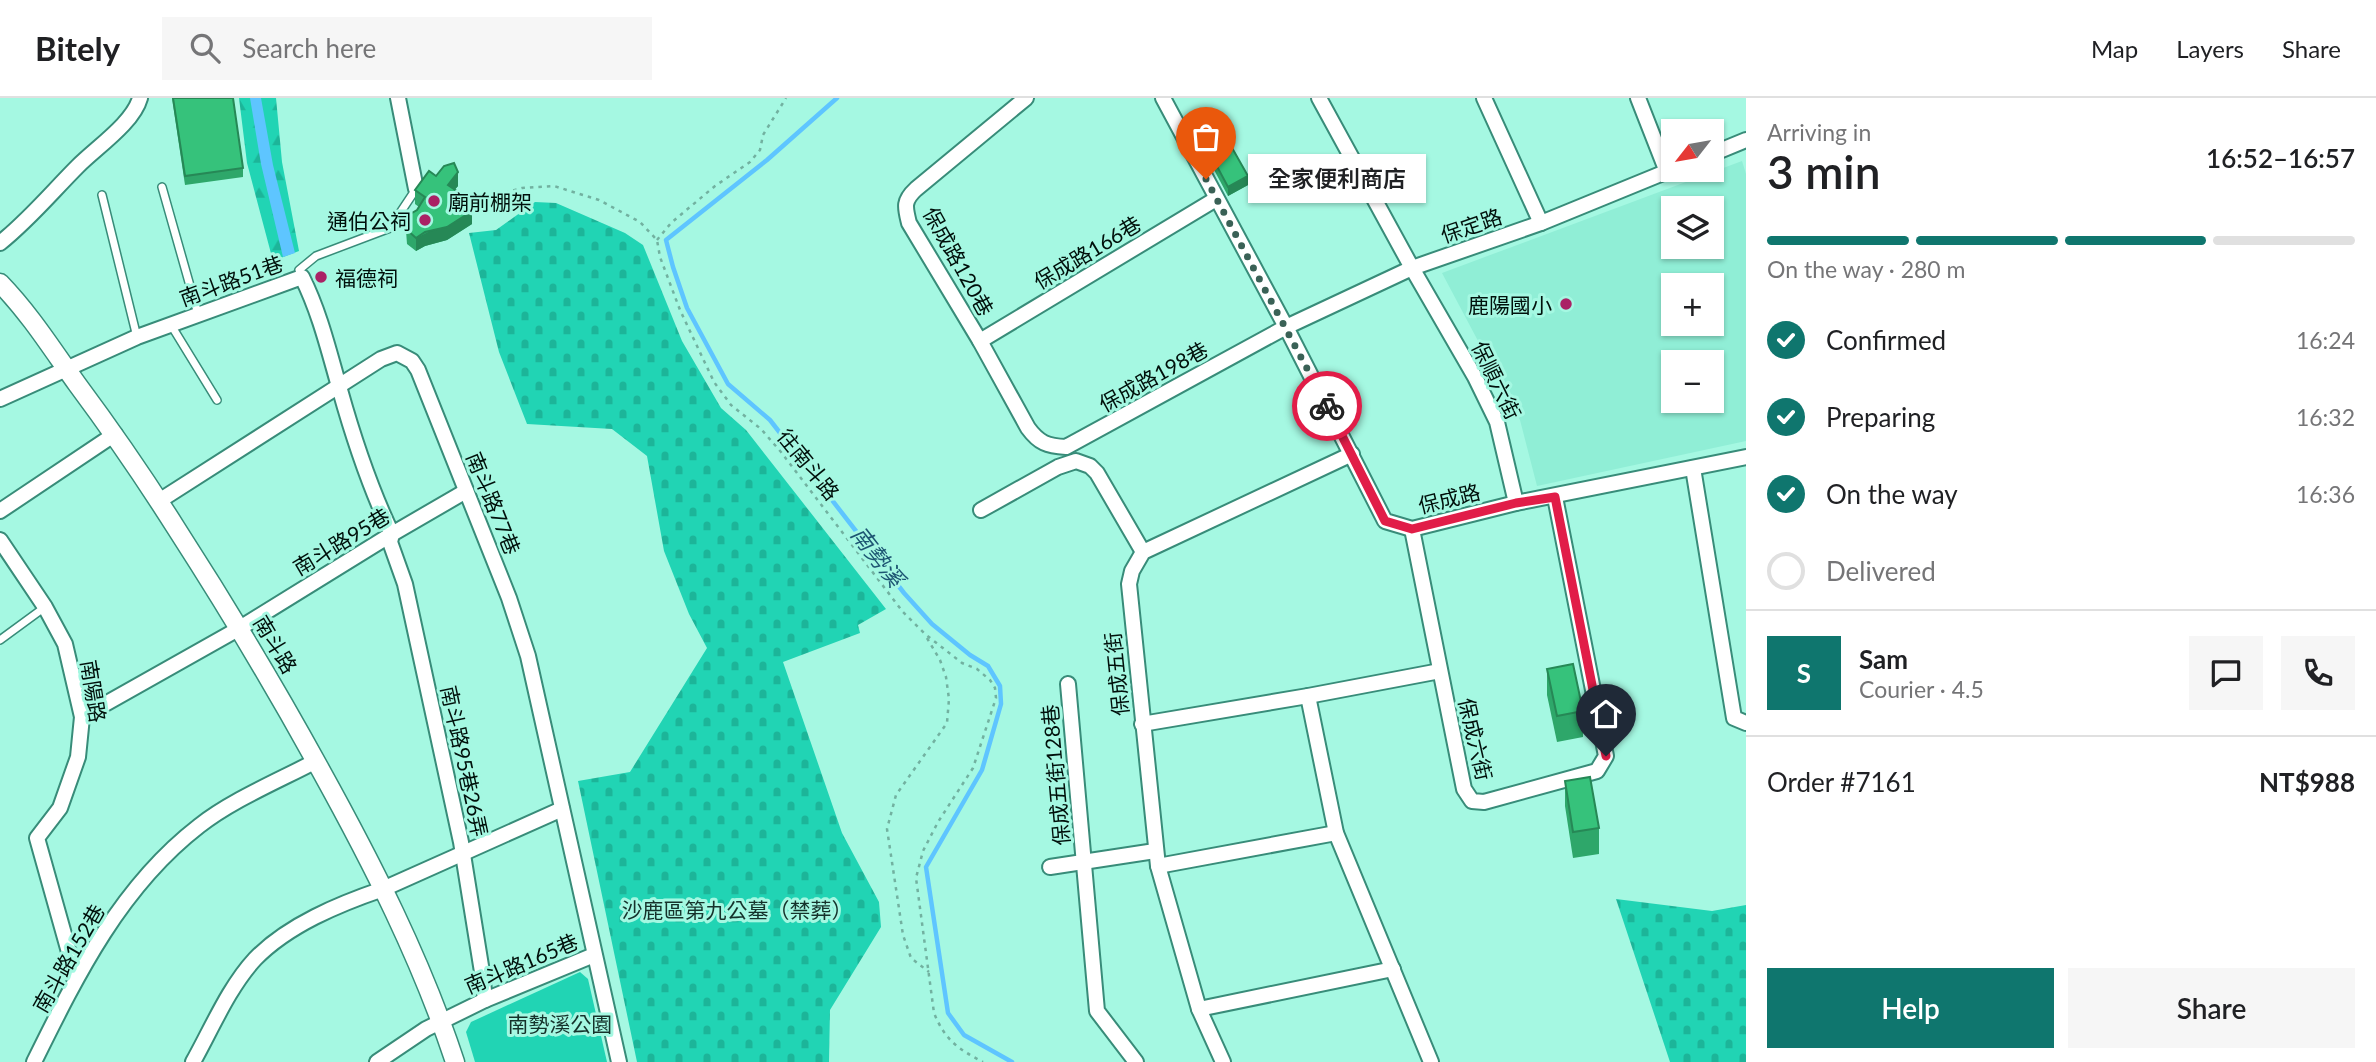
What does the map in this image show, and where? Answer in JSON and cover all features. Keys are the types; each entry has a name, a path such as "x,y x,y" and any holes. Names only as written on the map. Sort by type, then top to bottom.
{"street":[{"path":"0,243 26,222 78,166 130,116 137,108 140,98"},
{"path":"398,98 416,189"},
{"name":"保成路120巷","path":"1026,98 908,196 905,205 909,223 1038,441"},
{"name":"保成路","path":"1163,98 1286,327 1385,521 1412,529 1516,503 1746,457"},
{"name":"保順六街","path":"1319,98 1475,377 1497,422 1516,503"},
{"path":"1485,98 1541,223"},
{"path":"1638,98 1661,150"},
{"path":"1724,149 1746,140"},
{"name":"保定路","path":"1286,327 1412,268 1541,223 1661,175"},
{"name":"保成路166巷","path":"980,341 1216,200"},
{"name":"南斗路51巷","path":"0,399 137,337 302,277 325,335 370,485 392,534"},
{"name":"南斗路","path":"0,283 27,313 115,435 240,628 285,704 383,889 422,971 455,1062"},
{"name":"保成路198巷","path":"1038,441 1048,446 1066,447 1286,327"},
{"name":"南斗路77巷","path":"159,501 389,354 397,353 412,361 418,370 509,598 528,656 594,955"},
{"path":"0,511 115,435"},
{"path":"981,510 1058,467 1076,461 1090,466 1097,473 1143,552 1352,454"},
{"path":"1693,468 1734,718 1746,723"},
{"name":"南斗路95巷","path":"82,717 240,628 466,491"},
{"name":"保成六街","path":"1412,529 1464,789 1472,801 1485,803 1597,771 1606,756 1555,497"},
{"name":"南斗路95巷26弄","path":"392,534 390,542 405,584 463,853 485,1000"},
{"name":"南陽路","path":"0,540 46,607 65,644 82,717 78,757 60,808 37,838 76,977"},
{"name":"保成五街","path":"1143,552 1132,571 1129,584 1142,724 1440,670"},
{"name":"保成五街128巷","path":"1068,684 1097,1011 1136,1062"},
{"path":"1308,696 1336,833 1431,1062"},
{"path":"1142,724 1158,866 1199,1009 1223,1062"},
{"name":"南斗路152巷","path":"34,1062 76,977 106,927 150,872 199,826 316,761"},
{"path":"193,1062 240,979 270,946 319,916 562,809"},
{"path":"1158,866 1336,833"},
{"path":"1050,867 1155,851"},
{"name":"南斗路165巷","path":"377,1062 407,1040 485,1000 594,955 619,1062"},
{"path":"1199,1009 1393,969"}],"lane":[{"path":"162,187 198,315"},
{"path":"302,277 299,270 316,256 390,228 416,189"},
{"path":"102,195 137,337"},
{"path":"170,325 217,400"},
{"path":"0,640 46,607"}],"path":[{"path":"463,198 469,203 522,188 554,186 598,200 640,222 657,240 671,223 715,186 750,162 760,150 763,135 786,98"},
{"name":"往南斗路","path":"657,240 660,257 680,310 715,382 731,405 761,429 781,452 903,612 925,635 962,663 977,669 995,688 996,698 973,768 938,822 923,851 916,878 934,1013 952,1043 983,1062"},
{"path":"925,635 940,660 946,677 949,699 947,723 896,795 887,829 903,934 911,958 929,972"}],"shaded area":[{"name":"鹿陽國小","path":"1742,161 1746,174 1746,441 1537,486 1520,420 1442,273 1686,182 1724,182 1724,168"}],"green space":[{"path":"239,98 276,98 282,162 299,251 273,261 247,163"},
{"name":"沙鹿區第九公墓（禁葬）","path":"535,202 556,203 625,233 643,245 682,341 721,408 746,430 886,609 858,625 860,633 783,662 842,833 879,902 881,927 830,1010 829,1062 637,1062 578,781 630,772 707,648 689,614 664,551 647,456 612,429 527,424 499,352 469,233 496,230"},
{"path":"1616,899 1712,911 1746,905 1746,1062 1670,1062"},
{"name":"南勢溪公園","path":"580,972 588,979 607,1062 475,1062 466,1032 471,1022"}],"water":[{"path":"250,98 261,98 273,165 295,253 283,257 261,164"}],"building":[{"path":"173,98 233,98 243,168 185,176"},
{"path":"1231,146 1248,176 1228,187 1212,157"},
{"path":"454,163 458,172 448,185 461,194 472,211 447,227 425,232 416,238 407,230 405,217 417,210 425,197 415,190 429,171 436,176 444,166"},
{"path":"1573,664 1583,711 1557,716 1547,669"},
{"path":"1590,777 1599,828 1573,832 1565,781"}],"waterway":[{"name":"南勢溪","path":"837,98 767,160 666,240 687,308 728,384 770,420 904,593 932,624 988,666 1000,686 1001,704 982,770 926,867 948,1013 964,1035 1012,1062"}],"way so far":[{"path":"1206,179 1327,406"}],"place":[{"name":"全家便利商店","path":"1206,179"},
{"name":"廟前棚架","path":"434,201"},
{"name":"通伯公祠","path":"425,220"},
{"name":"福德祠","path":"321,277"},
{"name":"鹿陽國小","path":"1566,304"}],"route":[{"path":"1327,406 1385,521 1412,529 1516,503 1555,497 1606,756"}]}
